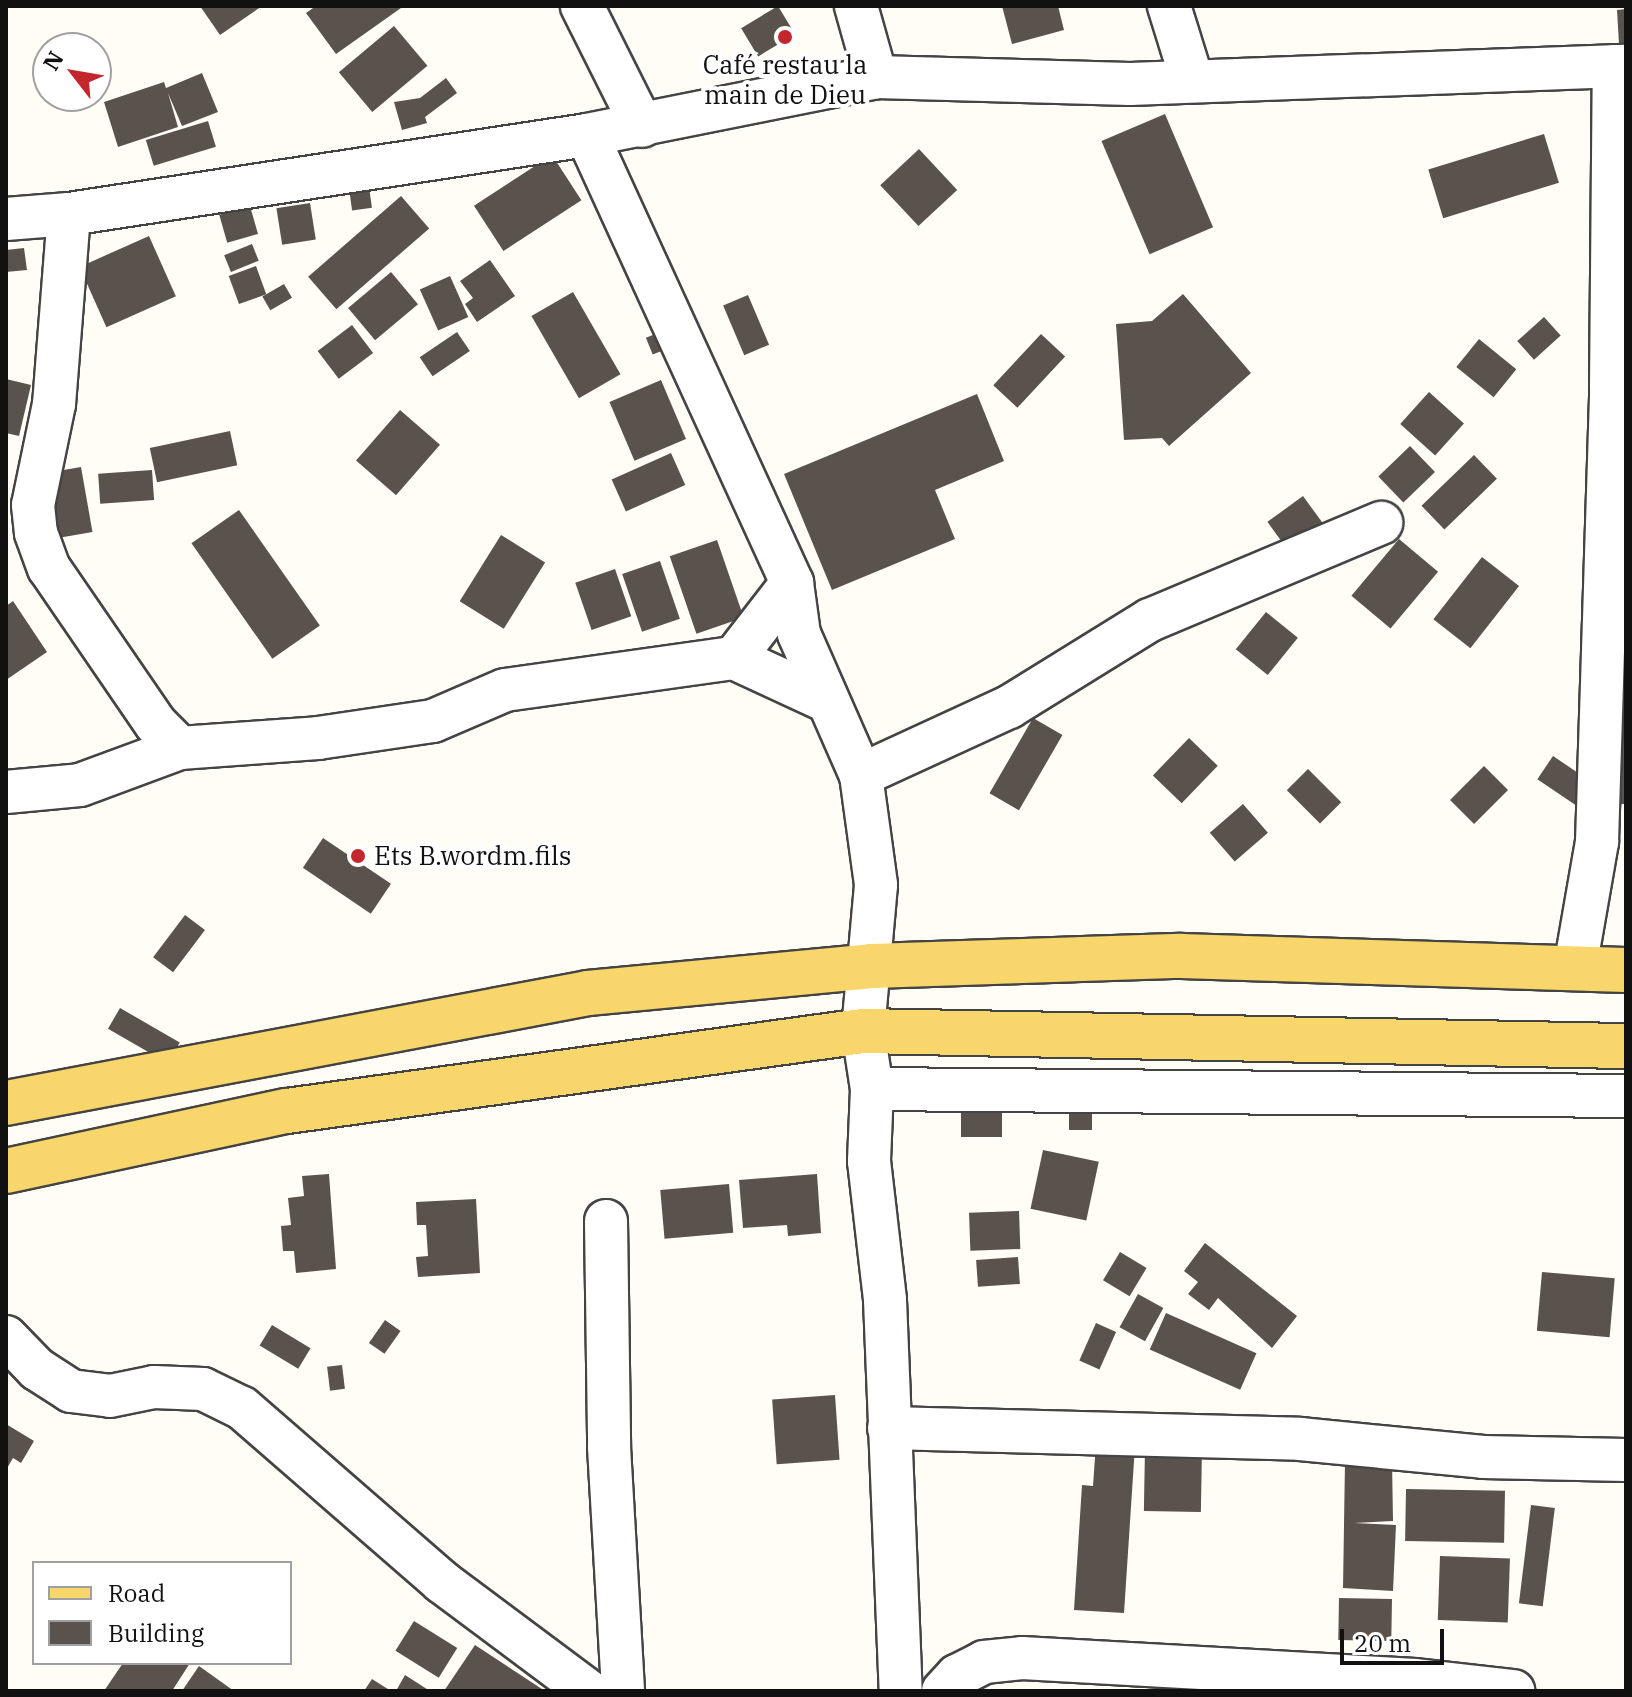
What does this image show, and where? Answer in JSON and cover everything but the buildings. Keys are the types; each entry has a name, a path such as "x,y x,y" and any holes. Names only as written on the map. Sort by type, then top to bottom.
{"main road":[{"path":"6,1103 588,993 872,966 1181,956 1626,970"},
{"path":"6,1171 287,1111 863,1031 1626,1046"}],"street":[{"path":"582,6 642,126"},
{"path":"856,6 876,77"},
{"path":"1169,6 1192,80"},
{"path":"6,219 69,214 587,135 876,77 1130,84 1620,66 1619,388 1613,695 1597,842 1575,968"},
{"path":"587,135 792,583 799,634 861,775 876,885 872,966 863,1031 872,1089 869,1161 885,1300 901,1691"},
{"path":"69,214 54,404 33,505 36,533 49,568 156,724 180,748"},
{"path":"861,775 1009,707 1150,620 1381,523"},
{"path":"734,658 792,583"},
{"path":"6,792 80,785 180,748 318,738 433,721 505,690 734,658 827,701"},
{"path":"872,1089 1626,1096"},
{"path":"606,1221 609,1447 623,1691"},
{"path":"6,1337 37,1369 71,1391 110,1396 154,1387 203,1389 242,1408 442,1582 588,1691"},
{"path":"889,1428 1300,1439 1483,1457 1626,1460"},
{"path":"943,1691 957,1676 984,1662 1022,1658 1415,1680 1513,1691"}],"place":[{"name":"Café restau la main de Dieu","path":"785,37"},
{"name":"Ets B.wordm.fils","path":"358,856"}]}
